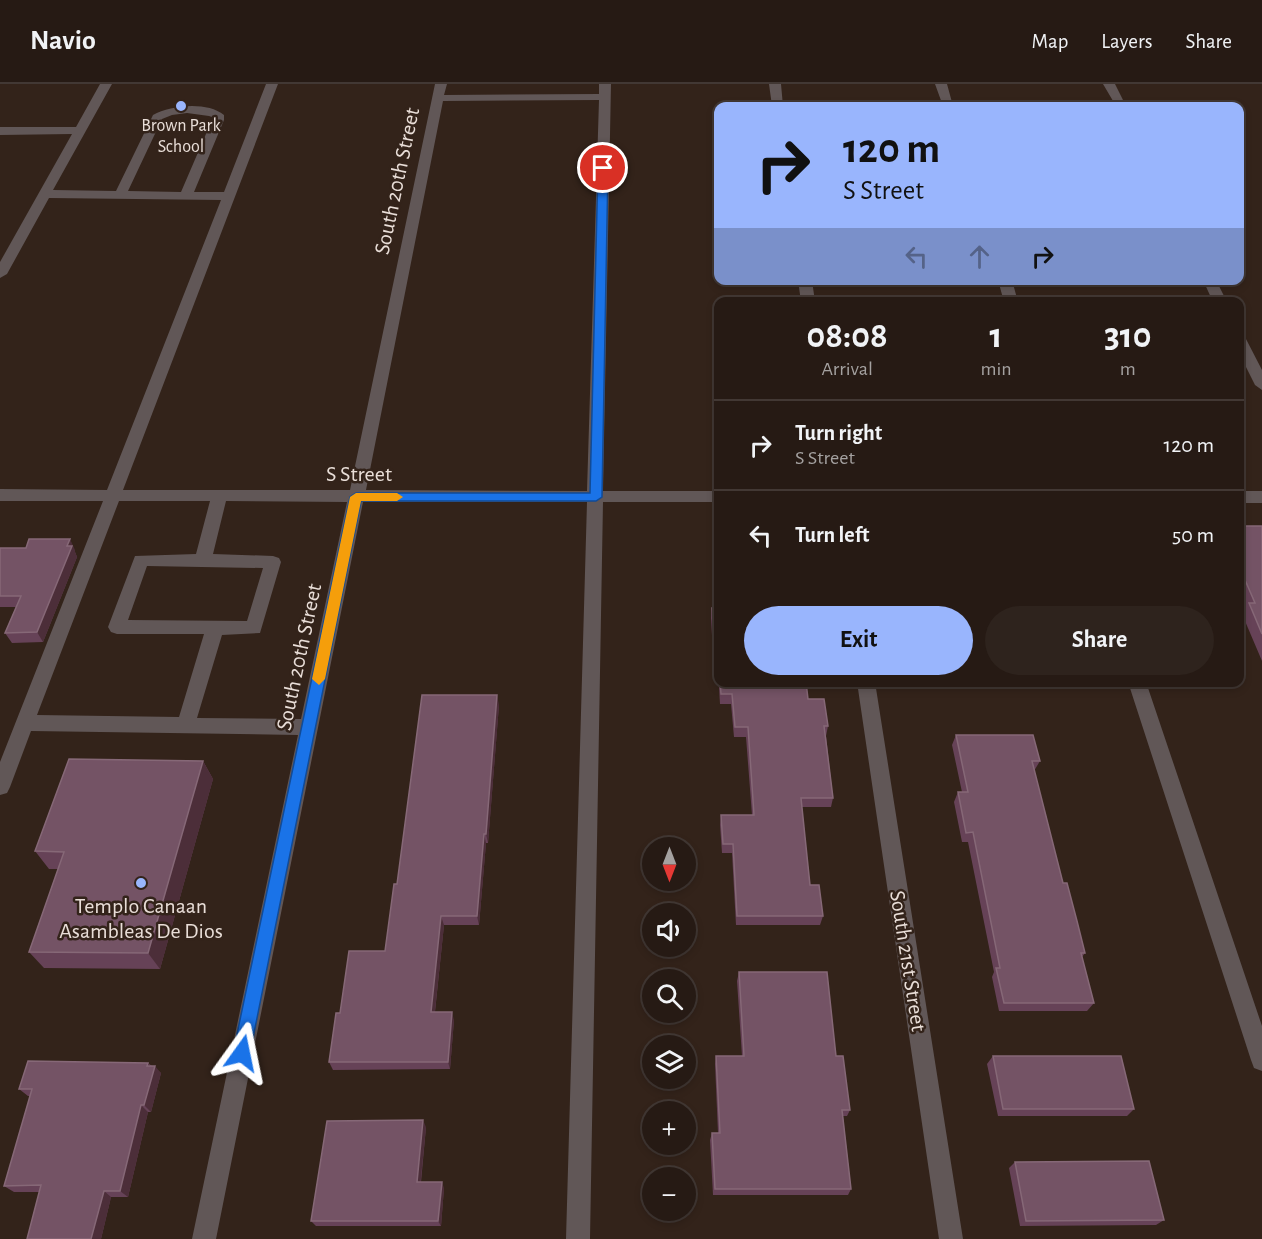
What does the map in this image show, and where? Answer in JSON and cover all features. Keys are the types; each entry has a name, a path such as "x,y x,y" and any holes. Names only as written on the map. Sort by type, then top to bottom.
{"street":[{"path":"0,274 106,84"},
{"path":"0,787 272,84"},
{"path":"775,84 777,102"},
{"path":"941,84 947,102"},
{"path":"1109,84 1119,102"},
{"path":"439,91 605,91 578,1239"},
{"name":"South 20th Street","path":"204,1239 439,91"},
{"path":"120,195 157,117 162,113 210,112 218,115 218,120 186,195"},
{"path":"0,130 80,130"},
{"path":"45,194 229,196"},
{"path":"1244,349 1262,385"},
{"name":"S Street","path":"0,495 714,497"},
{"path":"203,560 219,497"},
{"path":"1244,497 1262,497"},
{"path":"141,560 203,560 273,562 254,628 117,627 141,560"},
{"path":"186,725 215,627"},
{"name":"South 21st Street","path":"867,687 951,1239"},
{"path":"1139,687 1262,1060"},
{"path":"25,723 309,727"}],"building":[{"path":"1244,526 1262,526 1262,634 1249,603 1255,603 1244,578"},
{"path":"29,539 70,539 67,546 72,546 37,632 5,633 21,596 0,596 0,548 26,548"},
{"path":"712,608 714,608 714,643"},
{"path":"720,687 807,687 808,699 824,699 828,726 824,726 833,798 801,798 810,885 819,885 823,916 737,916 733,844 723,844 721,815 754,815 748,727 735,727 732,694 721,694"},
{"path":"422,695 497,695 477,916 441,916 431,1012 452,1012 448,1062 329,1062 336,1013 340,1013 349,951 385,951 394,884 397,884"},
{"path":"956,735 1033,735 1040,761 1032,761 1063,883 1067,883 1077,921 1085,953 1081,953 1094,1003 1004,1003 996,968 1000,968 973,832 966,833 958,792 968,792"},
{"path":"69,759 203,761 148,953 29,952 64,852 35,851"},
{"path":"739,972 827,972 836,1056 843,1056 850,1110 842,1110 851,1189 715,1189 712,1133 720,1133 716,1056 744,1056"},
{"path":"993,1056 1121,1056 1134,1109 1003,1109"},
{"path":"28,1061 148,1063 147,1066 155,1066 144,1105 141,1105 120,1191 104,1191 91,1239 27,1239 41,1185 4,1186 32,1089 19,1089"},
{"path":"423,1120 417,1182 442,1182 438,1221 311,1221 327,1121"},
{"path":"1149,1161 1164,1220 1026,1221 1015,1162"}],"slow traffic":[{"path":"319,679 356,497 397,497"}],"place":[{"name":"Brown Park School","path":"181,106"},
{"name":"Templo Canaan Asambleas De Dios","path":"141,883"}],"route":[{"path":"242,1053 356,497 596,497 603,168"}]}
